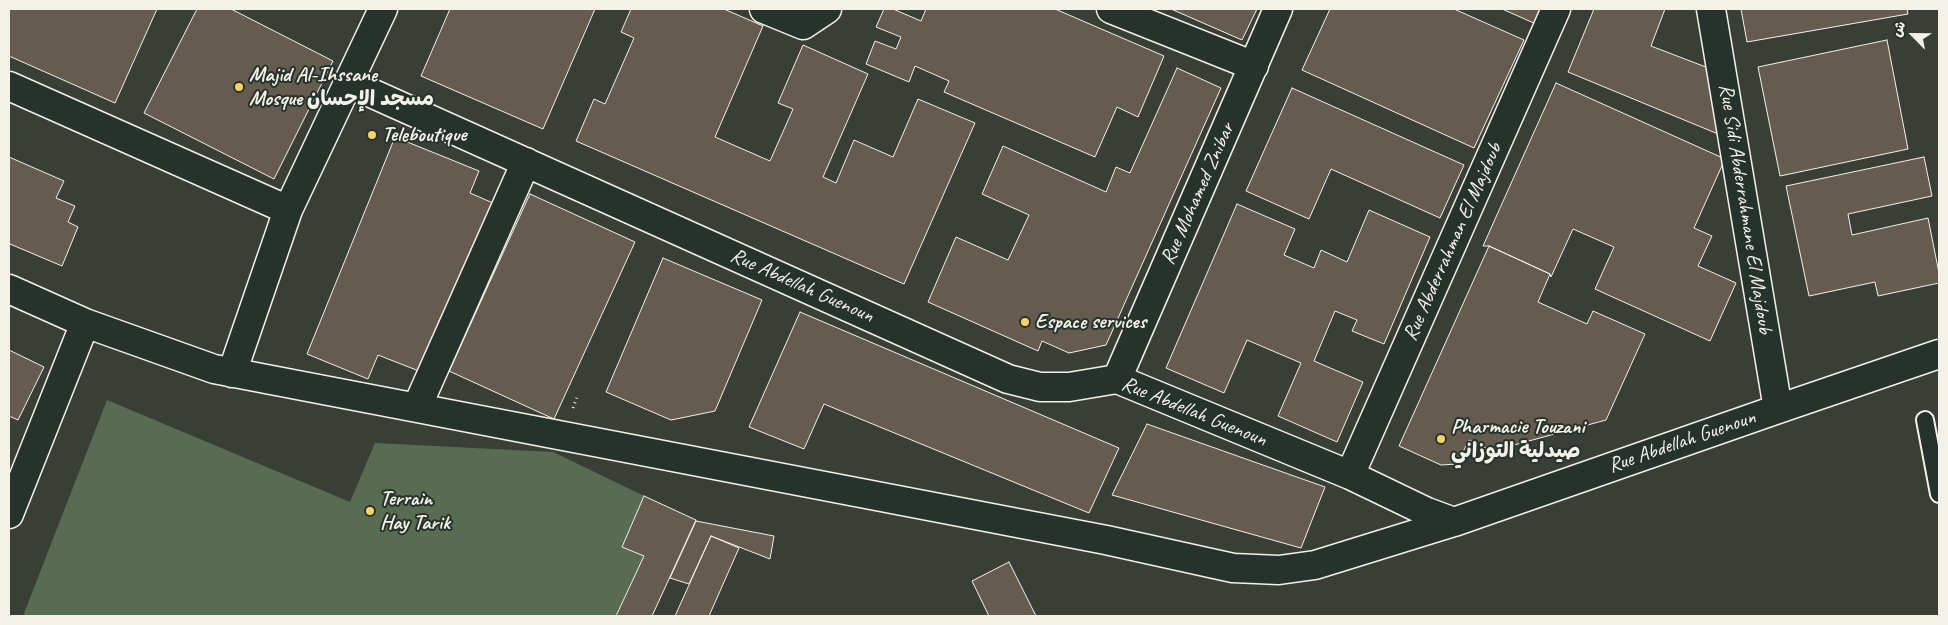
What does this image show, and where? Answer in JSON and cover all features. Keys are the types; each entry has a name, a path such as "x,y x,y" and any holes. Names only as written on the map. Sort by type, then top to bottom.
{"street":[{"path":"232,373 288,210 383,9"},
{"path":"764,9 803,25 827,9"},
{"path":"1111,9 1254,66"},
{"name":"Rue Mohamed Znibar","path":"1117,379 1278,9"},
{"name":"Rue Abderrahman El Majdoub","path":"1350,475 1556,9"},
{"name":"Rue Sidi Abderrahmane El Majdoub","path":"1711,9 1778,409"},
{"name":"Rue Abdellah Guenoun","path":"349,83 1008,379 1040,387 1069,387 1117,379 1350,475 1427,512 1454,522 1939,354"},
{"path":"9,86 288,210"},
{"path":"417,407 526,162"},
{"path":"9,289 85,323 204,366 232,373 1106,540 1233,568 1279,570 1315,565 1454,522"},
{"path":"9,514 85,323"}],"lane":[{"path":"1926,420 1939,494"}],"green space":[{"name":"Terrain Hay Tarik","path":"107,400 350,502 375,443 553,452 696,521 652,616 23,616"}],"building":[{"path":"9,9 157,9 115,103 9,56"},
{"name":"Majid Al-Ihssane Mosque مسجد الإحسان","path":"197,9 231,9 333,61 274,179 144,113"},
{"path":"450,9 595,9 543,129 421,76"},
{"path":"631,9 724,9 763,26 715,137 770,161 793,109 778,103 803,45 868,74 823,177 836,183 854,140 893,157 918,99 975,123 904,284 576,141 594,99 605,104 634,38 621,32"},
{"path":"884,9 893,9 921,21 926,9 1055,9 1164,56 1138,117 1117,107 1095,157 944,92 949,81 915,66 909,82 866,64 875,41 896,49 901,37 876,27"},
{"path":"1171,9 1257,9 1242,40"},
{"path":"1330,9 1454,9 1524,40 1474,148 1302,70"},
{"path":"1502,9 1543,9 1536,24"},
{"path":"1594,9 1665,9 1651,46 1711,69 1723,136 1568,72"},
{"path":"1741,9 1907,9 1908,14 1747,42"},
{"path":"1887,40 1908,149 1780,176 1758,67"},
{"path":"1177,68 1221,88 1106,345 1069,353 1042,341 1038,351 928,302 956,237 1008,260 1029,215 982,194 1003,146 1106,192 1116,167 1130,173"},
{"path":"1556,83 1725,159 1694,228 1712,236 1698,266 1736,283 1710,341 1595,289 1614,247 1573,229 1551,277 1550,274 1489,246 1483,246"},
{"path":"1292,88 1464,165 1440,218 1331,169 1309,219 1246,191"},
{"path":"395,137 479,171 470,193 493,203 424,373 378,355 368,379 307,354"},
{"path":"9,157 64,181 56,198 75,206 68,222 78,227 62,266 10,244 9,247"},
{"path":"1924,157 1932,196 1848,214 1852,235 1928,218 1939,273 1939,283 1878,296 1875,282 1809,296 1786,186"},
{"path":"530,194 635,242 554,419 449,371"},
{"path":"1237,204 1295,229 1284,255 1314,268 1321,250 1347,262 1369,210 1430,237 1384,344 1352,331 1357,320 1335,311 1314,361 1363,382 1337,442 1278,416 1301,363 1247,340 1224,393 1166,368"},
{"path":"1489,246 1550,274 1538,302 1587,324 1593,311 1645,334 1606,420 1492,451 1469,440 1457,464 1441,465 1399,446"},
{"path":"663,258 762,300 715,411 671,420 606,392"},
{"path":"800,312 1119,448 1089,513 824,404 804,449 749,427"},
{"path":"9,350 44,367 18,420 9,416"},
{"path":"1147,424 1325,487 1301,548 1112,495"},
{"path":"644,496 696,520 652,616 616,616 644,556 622,547"},
{"path":"696,521 774,536 770,559 711,536 689,584 670,578"},
{"path":"711,536 739,548 709,616 675,616"},
{"path":"1009,562 1036,616 989,616 972,581"}],"place":[{"name":"Majid Al-Ihssane Mosque مسجد الإحسان","path":"239,87"},
{"name":"Teleboutique","path":"372,135"},
{"name":"Espace services","path":"1025,322"},
{"name":"Pharmacie Touzani صيدلية التوزاني","path":"1441,439"},
{"name":"Terrain Hay Tarik","path":"370,511"}]}
